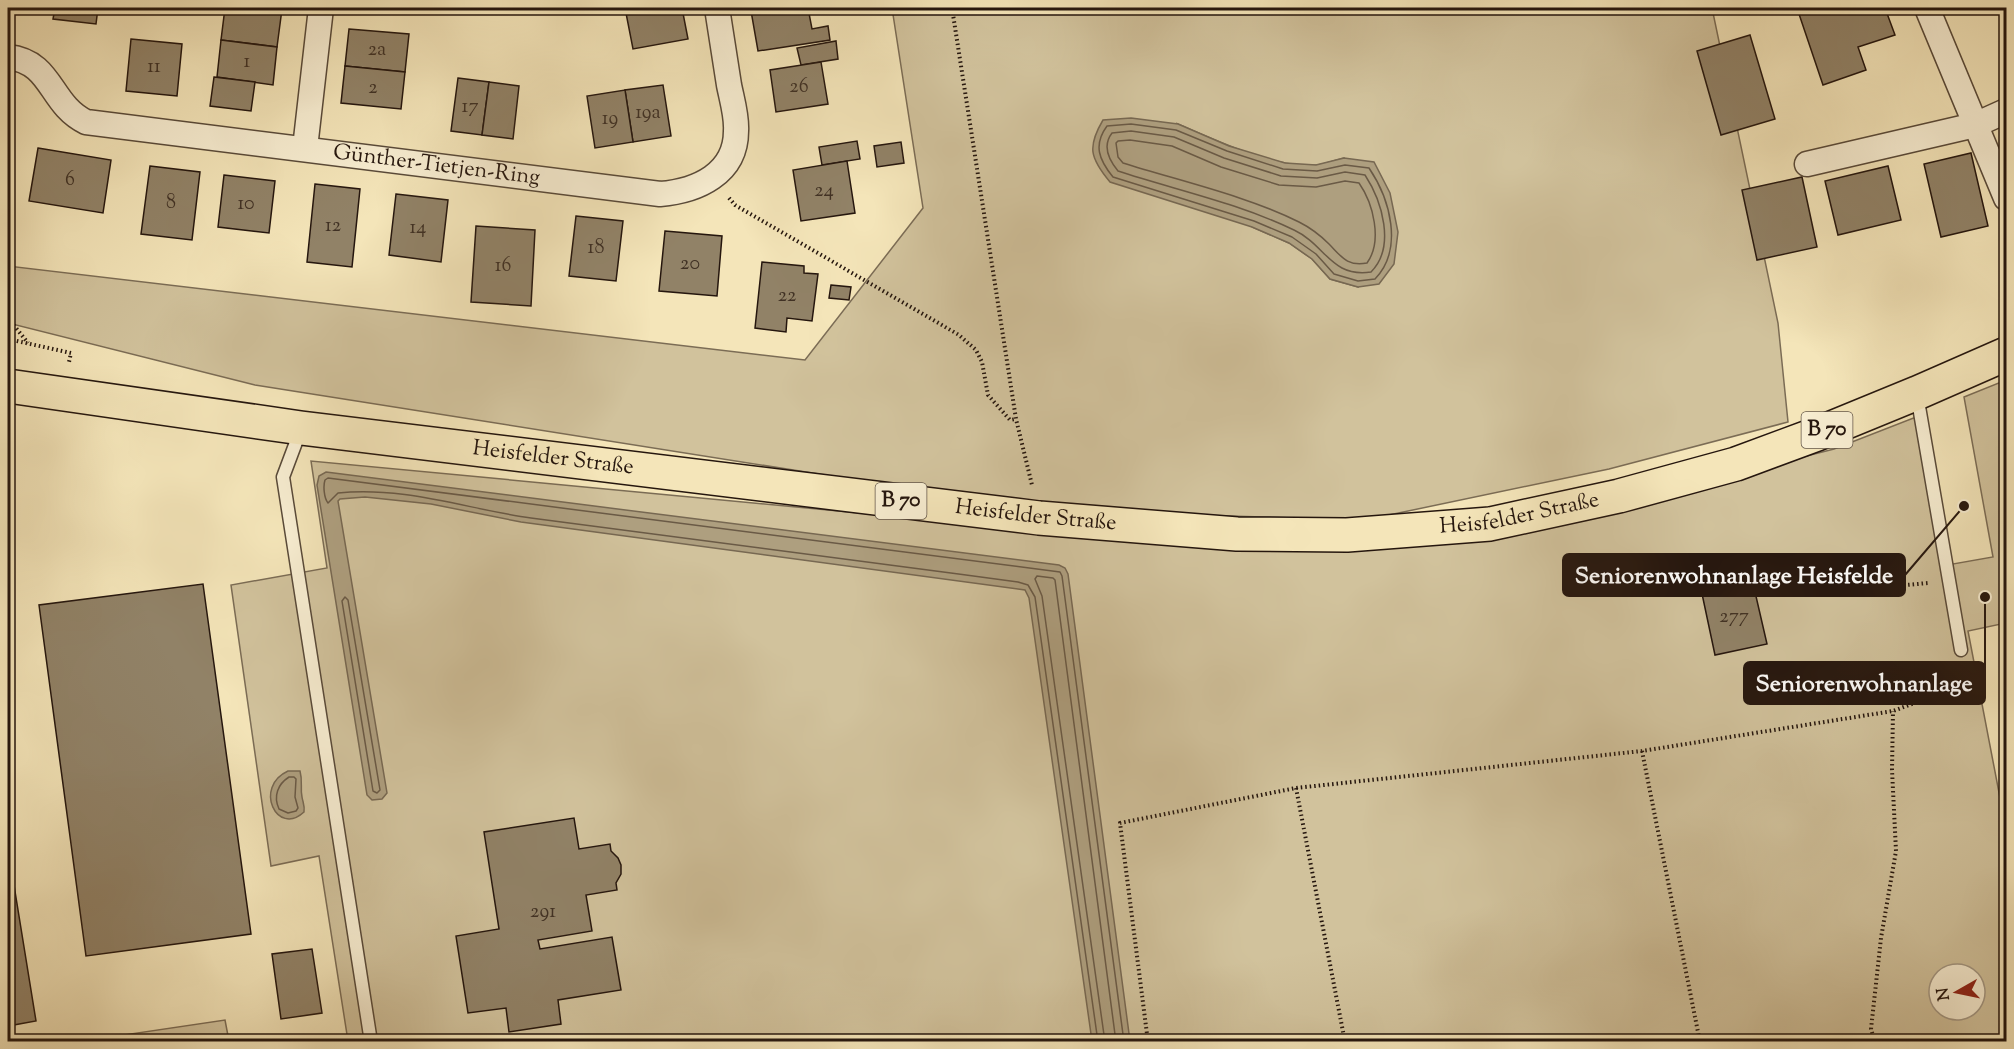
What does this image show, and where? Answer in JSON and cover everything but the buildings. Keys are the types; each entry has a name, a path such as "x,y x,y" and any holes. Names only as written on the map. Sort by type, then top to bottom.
{"main road":[{"name":"Heisfelder Straße","path":"8,386 302,428 1040,518 1237,534 1347,535 1490,524 1619,496 1736,464 1817,434 2007,354"}],"street":[{"path":"305,148 321,8"},
{"path":"714,178 730,158 737,129 717,8"},
{"path":"1927,8 2007,198"},
{"name":"Günther-Tietjen-Ring","path":"8,57 25,61 43,73 68,111 86,122 648,193 677,192 704,184 714,178"},
{"path":"1808,164 1975,125 2007,111"}],"lane":[{"path":"1917,393 1961,650"},
{"path":"302,428 283,477 371,1041"}],"path":[{"path":"952,8 1016,419 1040,518"},
{"path":"714,178 735,205 959,335 976,350 982,362 988,395 1010,420 1016,419"},
{"path":"8,318 28,343"},
{"path":"8,339 71,353 64,394"},
{"path":"1766,586 1826,579 1864,589 1949,581"},
{"path":"1148,1041 1120,823 1296,788 1642,751 1893,711 1968,683"},
{"path":"1875,1041 1871,1029 1881,938 1896,851 1892,770 1893,711"},
{"path":"1642,751 1700,1041"},
{"path":"1296,788 1346,1041"}],"shaded area":[{"path":"892,8 990,8 992,14 1043,8 1712,8 1778,323 1788,422 1609,469 1365,520 1160,514 970,498 255,385 8,323 8,266 805,360 923,208","holes":["1178,124 1246,152 1283,163 1317,165 1344,158 1358,287 1330,279 1312,259 1289,243 1252,227"]},
{"path":"2006,380 2006,623 1968,631 2006,829 2006,1041 348,1041 319,856 271,866 231,585 327,568 311,461 1039,530 1344,549 1615,505 1834,449 1916,417 1942,566 1993,557 1964,397"},
{"path":"225,1020 229,1041 111,1041 110,1037"}],"water":[{"path":"1131,118 1178,124 1229,146 1285,163 1316,165 1344,158 1374,162 1390,193 1398,232 1394,264 1379,284 1358,287 1330,279 1312,259 1289,243 1252,227 1110,182 1095,159 1093,145 1095,138 1103,120"},
{"path":"326,472 1059,565 1065,568 1068,574 1130,1041 1092,1041 1029,598 1025,590 521,522 431,504 365,497 340,499 338,501 387,793 382,799 372,800 367,795 317,485 319,476"},
{"path":"288,771 300,771 301,778 304,812 294,818 285,818 278,814 271,798 272,788 278,778"}],"place":[{"name":"Seniorenwohnanlage Heisfelde","path":"1964,506"},
{"name":"Seniorenwohnanlage","path":"1985,597"}]}
